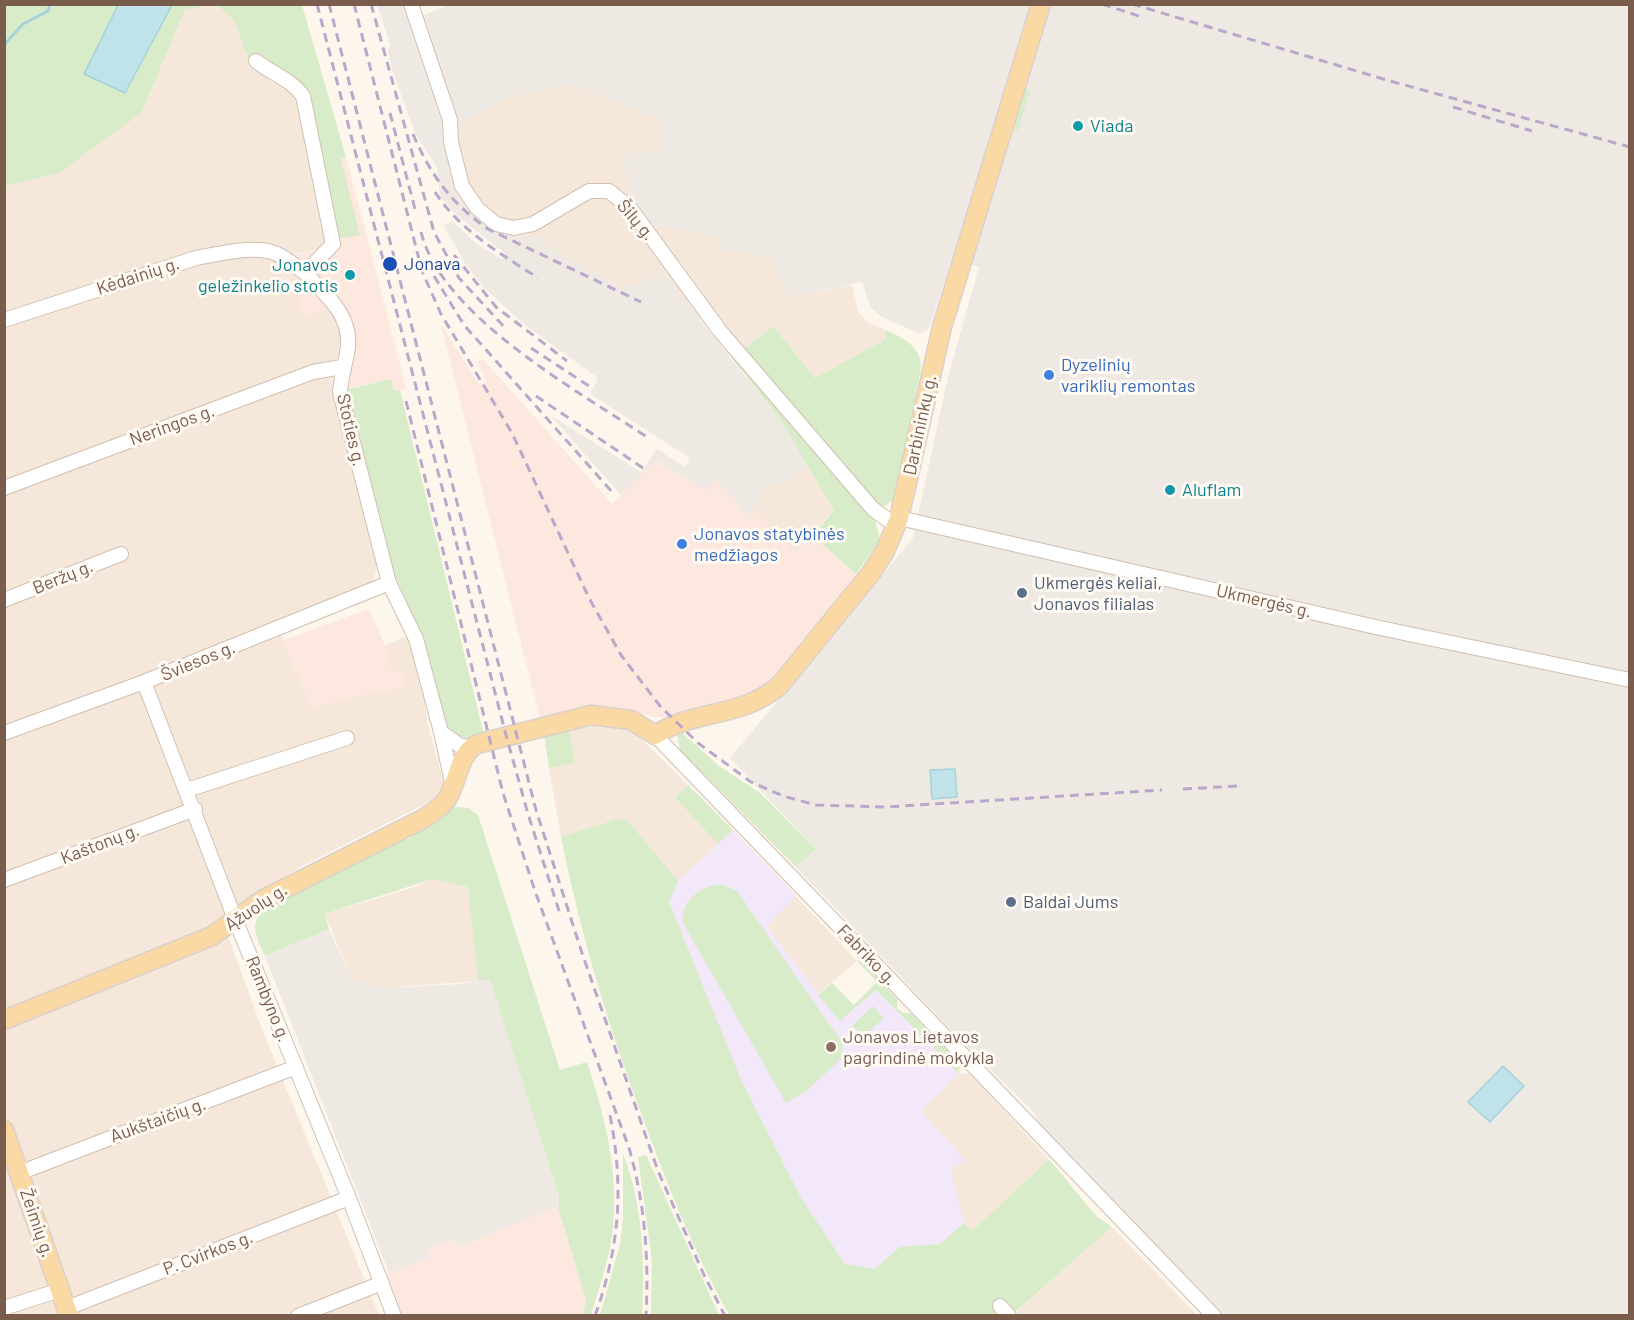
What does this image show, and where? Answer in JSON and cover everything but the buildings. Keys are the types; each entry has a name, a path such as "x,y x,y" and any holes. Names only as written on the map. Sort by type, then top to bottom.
{"main road":[{"name":"Darbininkų g.","path":"655,735 694,717 746,707 768,695 780,685 871,573 885,551 898,522 942,327 1041,4"},
{"name":"Fabriko g.","path":"470,748 489,739 591,715 616,716 631,720 655,735"},
{"name":"Ąžuolų g.","path":"4,1020 212,936 262,900 421,820 444,803 470,748"},
{"name":"Žeimių g.","path":"4,1130 68,1312"}],"street":[{"name":"Šilų g.","path":"411,4 450,120 451,142 462,186 477,208 496,224 514,228 533,224 589,191 609,191 630,208 727,340 873,509 898,522"},
{"path":"256,61 271,73 289,81 303,96 333,244 305,273"},
{"name":"Kėdainių g.","path":"4,320 196,258 226,253 267,251 282,257 305,273"},
{"name":"Stoties g.","path":"305,273 342,313 348,347 342,367 340,392 389,584 416,639 453,787"},
{"name":"Neringos g.","path":"4,488 313,372 342,367"},
{"name":"Ukmergės g.","path":"898,522 1629,680"},
{"name":"Beržų g.","path":"4,600 120,554"},
{"name":"Šviesos g.","path":"4,733 144,682 389,584"},
{"name":"Rambyno g.","path":"144,682 195,809 235,919 349,1198 394,1316"},
{"path":"441,732 459,745 470,748"},
{"name":"Fabriko g.","path":"655,735 1214,1316"},
{"path":"187,790 347,738"},
{"name":"Kaštonų g.","path":"4,880 195,809"},
{"name":"Aukštaičių g.","path":"19,1173 296,1067"},
{"name":"P. Cvirkos g.","path":"68,1312 349,1198"},
{"path":"298,1316 382,1283"},
{"path":"4,1308 60,1290"}],"shaded area":[{"path":"451,4 1629,5 1629,1315 1224,1315 1040,1126 1033,1111 975,1055 796,867 816,849 730,758 913,538 948,377 979,267 952,258 930,326 926,331 919,333 882,317 871,308 862,282 789,298 771,258 719,248 721,237 650,224 630,202 623,154 662,150 658,118 573,85 513,96 444,131 452,189 466,207 487,224 507,234 533,236 622,289 663,273 782,422 809,466 792,478 765,488 749,517 716,480 706,491 657,460 621,495 550,415 641,472 657,449 685,467 690,458 590,394 598,378 525,325 486,290 466,265 444,226 452,221 477,244 502,259 506,254 456,215 440,196 437,167 416,135 392,70 388,52 390,44 377,5 406,5 412,20"},
{"path":"217,5 234,21 249,60 289,84 301,102 330,240 324,249 290,254 341,326 343,339 340,352 335,360 327,363 378,565 372,583 275,622 312,707 392,673 385,645 408,635 424,688 427,722 444,783 435,799 302,866 221,917 262,1029 379,1315 5,1316 5,186 59,173 166,53 185,10"},
{"path":"573,85 658,118 662,150 623,154 650,224 721,237 719,248 771,258 789,298 852,285 858,312 869,323 886,330 886,339 815,378 773,326 732,358 703,320 622,289 533,236 507,234 487,224 466,207 452,189 444,131 513,96"},
{"path":"346,157 406,389 394,392 391,379 334,392 327,363 335,360 340,352 343,339 341,326 335,315 328,310 302,316 290,255 324,249 330,240 341,158"},
{"path":"441,325 480,385 486,381 477,362 483,359 612,504 657,460 706,491 716,480 749,516 753,509 794,555 813,536 856,574 815,631 768,685 755,694 678,716 659,718 609,706 590,707 541,722"},
{"path":"809,466 834,510 794,555 753,509 764,488 792,478"},
{"path":"369,609 385,645 392,672 402,670 405,686 312,707 283,640"},
{"name":"Jonavos Lietavos pagrindinė mokykla","path":"593,723 623,726 638,736 688,785 675,799 718,843 733,830 857,961 818,994 959,1074 970,1073 1049,1159 972,1231 940,1244 845,1264 801,1199 612,820 561,837 549,768 575,763 569,728"},
{"name":"Jonavos Lietavos pagrindinė mokykla","path":"733,830 796,895 767,927 840,1021 876,990 959,1074 921,1111 965,1160 951,1170 964,1223 940,1244 900,1247 874,1269 845,1264 801,1199 742,1082 669,902 678,881"},
{"path":"432,879 469,887 478,981 384,988 352,980 325,914 412,888"},
{"path":"329,929 352,980 384,988 462,984 490,978 559,1197 558,1207 457,1247 454,1239 427,1250 430,1258 389,1273 265,956"},
{"path":"558,1207 586,1302 583,1315 398,1315 382,1275 430,1258 427,1250 454,1239 457,1247"},
{"path":"1112,1227 1197,1315 1012,1316 1023,1306"}],"green space":[{"path":"5,5 118,5 95,50 154,39 172,5 209,5 185,10 141,113 59,173 5,186"},
{"path":"217,5 302,5 346,157 341,159 360,235 330,240 301,102 289,84 263,73 249,60 234,21"},
{"path":"1022,88 1030,90 1018,130 1014,131 1012,129"},
{"path":"773,326 815,378 886,339 886,330 899,336 918,353 921,367 900,480 894,500 881,508 875,520 880,540 856,574 813,536 834,510 782,422 732,358"},
{"path":"391,379 394,391 400,390 484,735 464,739 457,736 445,723 422,636 391,566 344,390"},
{"path":"569,728 575,763 549,768 544,735"},
{"path":"680,731 719,766 759,792 816,849 796,867 680,750 677,734"},
{"path":"688,785 733,830 718,844 675,798"},
{"path":"455,807 468,808 478,815 560,1070 587,1062 601,1108 613,1177 613,1225 610,1249 591,1315 583,1315 586,1301 558,1207 559,1197 490,979 478,981 468,887 432,879 325,914 329,929 265,956 257,939 255,928 261,912 364,858 410,838"},
{"path":"626,819 678,881 669,902 742,1082 801,1198 845,1264 874,1269 900,1247 940,1244 964,1223 972,1231 1049,1159 1096,1216 1112,1227 1012,1315 729,1315 683,1221 632,1088 587,947 561,837 613,820"},
{"path":"720,884 737,891 843,1044 841,1059 805,1092 786,1103 683,923 685,908 693,896 705,888"},
{"path":"860,960 898,1000 897,1008 903,1013 911,1013 960,1064 959,1074 876,990 840,1021 818,995 832,983 854,1005 877,982 857,961"},
{"path":"873,1006 884,1018 863,1037 852,1026"},
{"path":"623,1154 639,1213 643,1254 642,1315 600,1315 620,1245 623,1218"},
{"path":"646,1155 719,1315 651,1315 652,1261 638,1157"}],"water":[{"path":"118,5 172,5 125,93 84,74"},
{"path":"955,769 957,797 932,799 930,770"},
{"path":"1503,1066 1524,1086 1490,1122 1468,1102"}],"waterway":[{"path":"4,45 23,24 48,11 50,4"}],"railway":[{"path":"317,4 506,735 561,917"},
{"path":"329,4 536,810 582,953 658,1171 704,1275 725,1316"},
{"path":"354,4 422,271 441,314 512,433 589,598 621,655 660,706 698,743 751,782 783,796 816,805 885,807 1162,790"},
{"path":"371,4 434,232 459,278 507,330"},
{"path":"1102,4 1142,17"},
{"path":"1132,4 1390,81 1630,147"},
{"path":"1453,107 1532,131"},
{"path":"390,113 415,209"},
{"path":"413,134 427,163 443,187 463,209 488,229 641,302"},
{"path":"435,192 445,206 469,230 538,278"},
{"path":"421,232 434,263 456,294 484,322 552,375 650,439"},
{"path":"454,255 496,307 567,361"},
{"path":"434,276 464,325 613,493"},
{"path":"531,348 589,386"},
{"path":"536,396 643,468"},
{"path":"406,401 503,793 535,891 629,1148 639,1190 645,1231 646,1316"},
{"path":"1183,789 1238,786"},
{"path":"595,1316 610,1265 617,1216 617,1167 610,1115"}],"place":[{"name":"Viada","path":"1078,126"},
{"name":"Jonava","path":"390,264"},
{"name":"Jonavos geležinkelio stotis","path":"350,275"},
{"name":"Dyzelinių variklių remontas","path":"1049,375"},
{"name":"Aluflam","path":"1170,490"},
{"name":"Jonavos statybinės medžiagos","path":"682,544"},
{"name":"Ukmergės keliai, Jonavos filialas","path":"1022,593"},
{"name":"Baldai Jums","path":"1011,902"},
{"name":"Jonavos Lietavos pagrindinė mokykla","path":"831,1047"}]}
